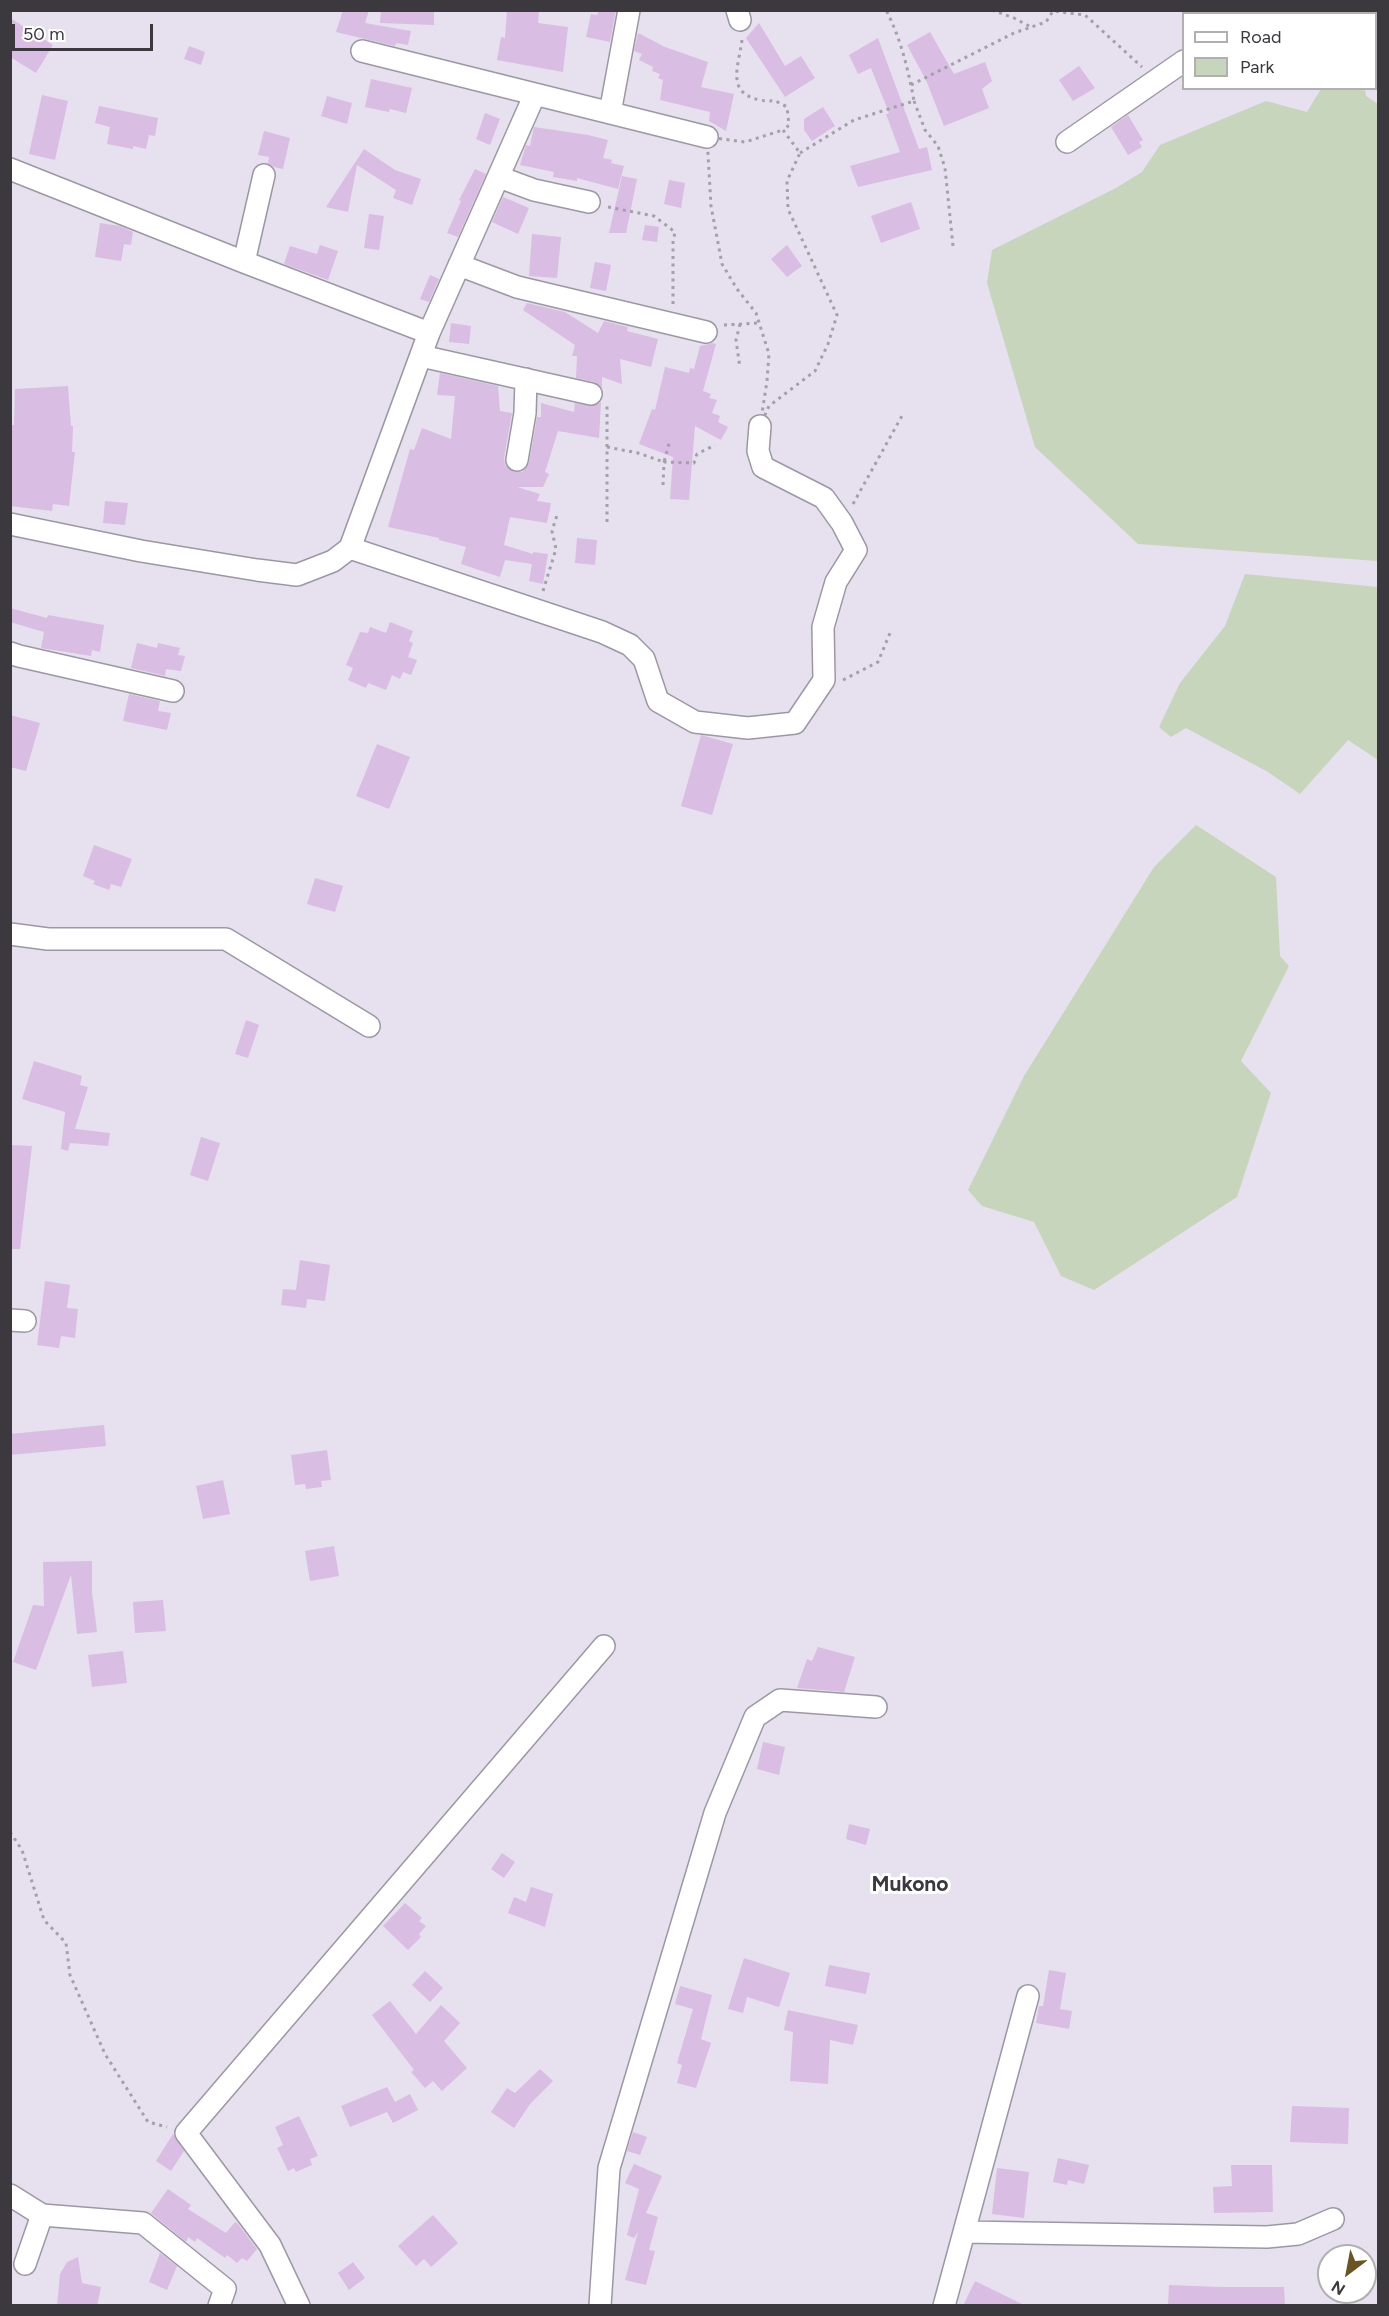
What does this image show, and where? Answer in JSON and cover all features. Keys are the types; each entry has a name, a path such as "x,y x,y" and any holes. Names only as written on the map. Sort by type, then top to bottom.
{"street":[{"path":"610,113 629,10"},
{"path":"362,51 707,137"},
{"path":"1067,142 1182,62"},
{"path":"10,524 141,551 257,570 297,574 333,561 350,548 429,333 535,94"},
{"path":"10,169 429,333"},
{"path":"244,262 264,175"},
{"path":"499,177 534,190 589,202"},
{"path":"459,265 517,287 706,332"},
{"path":"421,356 591,394"},
{"path":"517,460 525,413 526,379"},
{"path":"350,548 603,632 630,645 644,658 658,701 695,722 748,728 795,723 824,680 823,627 836,582 856,550 842,523 824,498 763,467 758,451 760,426"},
{"path":"10,653 19,657 173,691"},
{"path":"10,934 48,939 226,939 369,1026"},
{"path":"299,2306 270,2245 186,2133 604,1646"},
{"path":"600,2306 609,2168 715,1813 755,1717 780,1700 876,1707"},
{"path":"945,2306 1028,1996"},
{"path":"10,2195 42,2215 143,2223 225,2289 219,2306"},
{"path":"25,2264 42,2215"},
{"path":"964,2232 1268,2237 1299,2234 1333,2219"}],"path":[{"path":"886,10 907,63 914,101 925,130 938,146 945,168 953,246"},
{"path":"992,10 1031,27"},
{"path":"911,85 985,47 1046,22 1053,11 1085,15 1156,80"},
{"path":"739,15 742,39 735,81 740,91 760,100 775,99 787,107 789,125 783,130 745,142 707,137 711,206 722,264 737,289 756,313 769,354 768,381 760,426"},
{"path":"760,426 769,406 815,371 828,344 837,315 788,209 787,181 800,153 854,120 914,101"},
{"path":"783,130 800,153"},
{"path":"589,202 654,216 675,232 672,324"},
{"path":"706,332 716,325 759,323"},
{"path":"740,324 736,340 740,368"},
{"path":"591,394 607,404 607,522"},
{"path":"842,523 903,414"},
{"path":"663,485 664,462 670,440"},
{"path":"607,447 638,453 664,462 694,464 697,454 715,445"},
{"path":"537,610 556,549 552,531 557,515"},
{"path":"824,680 841,681 878,662 890,633"},
{"path":"10,1832 22,1851 44,1920 66,1943 70,1975 105,2054 148,2122 186,2133"}],"green space":[{"path":"1320,90 1365,90 1366,96 1378,104 1378,561 1138,544 1035,447 987,283 992,250 1116,188 1142,172 1160,145 1266,101 1307,112"},
{"path":"1245,574 1378,587 1378,760 1348,740 1300,794 1268,772 1186,728 1171,737 1159,727 1180,683 1225,626"},
{"path":"1196,825 1276,877 1280,956 1289,966 1241,1061 1271,1093 1237,1197 1094,1290 1061,1276 1034,1222 982,1206 968,1190 1024,1076 1154,867"}],"building":[{"path":"343,10 369,10 365,23 411,31 408,45 396,43 395,46 336,32"},
{"path":"381,10 434,10 434,25 380,23"},
{"path":"507,10 539,12 538,23 568,27 563,72 497,60 501,37 505,38"},
{"path":"599,10 616,10 610,42 586,37 591,14 597,15"},
{"path":"10,18 53,45 36,73 10,57"},
{"path":"759,23 785,66 801,56 815,78 785,97 746,38"},
{"path":"930,32 954,74 985,62 992,81 982,89 989,108 944,126 926,80 907,45"},
{"path":"638,33 665,47 708,62 701,87 734,94 726,131 709,121 710,112 660,100 663,80 658,78 660,74 652,71 653,67 639,60 642,54 634,51"},
{"path":"878,38 919,149 927,147 932,170 858,187 850,166 900,152 886,114 889,113 871,68 858,74 849,55"},
{"path":"189,46 205,52 201,65 184,59"},
{"path":"1079,66 1095,88 1073,101 1059,80"},
{"path":"371,79 412,88 406,113 365,107"},
{"path":"42,95 68,101 55,160 29,154"},
{"path":"327,96 352,103 347,124 321,116"},
{"path":"99,106 158,118 155,136 149,135 146,149 107,144 110,127 95,123"},
{"path":"823,107 835,126 812,141 804,130 804,119"},
{"path":"485,113 500,119 490,145 476,139"},
{"path":"1128,115 1143,140 1139,142 1142,147 1128,155 1111,127"},
{"path":"534,127 608,140 603,158 612,160 611,163 624,166 618,189 577,178 577,181 553,177 554,172 520,165 526,145 530,146"},
{"path":"264,131 290,138 283,169 268,163 269,157 258,155"},
{"path":"364,149 395,170 421,179 412,205 393,198 396,190 357,165 348,212 326,207"},
{"path":"475,169 486,174 458,237 447,233 461,201 459,200"},
{"path":"622,176 637,179 626,233 609,233"},
{"path":"669,180 685,183 681,208 664,204"},
{"path":"503,197 529,208 518,234 492,222"},
{"path":"911,202 920,229 881,243 871,216"},
{"path":"369,214 384,216 379,250 364,248"},
{"path":"100,223 120,226 133,232 131,245 124,244 121,261 95,257"},
{"path":"645,225 659,227 657,242 642,240"},
{"path":"532,234 561,237 557,278 529,276"},
{"path":"320,245 338,251 328,280 284,264 290,246 317,254"},
{"path":"787,245 802,266 787,277 771,259"},
{"path":"595,262 611,265 606,291 590,288"},
{"path":"430,275 439,279 429,302 420,299"},
{"path":"527,303 565,312 598,333 604,321 628,327 627,331 658,339 651,367 620,359 622,384 602,377 602,388 594,382 576,378 577,356 572,356 575,345 523,310"},
{"path":"451,323 471,326 469,344 449,342"},
{"path":"716,344 703,391 711,394 709,398 717,400 712,413 720,416 718,422 728,427 721,440 695,426 689,500 670,499 673,457 639,444 652,409 655,410 665,367 689,373 690,368 694,369 700,346"},
{"path":"440,373 498,386 500,411 512,413 504,458 505,465 514,472 522,472 529,463 537,417 541,417 541,403 574,412 575,403 594,406 601,402 599,438 558,431 545,472 549,474 543,487 517,487 540,494 537,501 551,503 547,523 510,517 504,545 533,554 533,552 548,554 543,584 529,581 532,564 505,560 500,577 461,564 466,547 439,540 439,538 388,527 410,449 414,450 422,428 451,439 455,396 437,395"},
{"path":"68,386 71,426 73,426 72,452 75,452 69,506 53,504 52,511 10,506 10,425 14,425 15,389"},
{"path":"105,501 128,503 125,525 103,523"},
{"path":"577,538 597,540 595,565 575,563"},
{"path":"10,608 47,618 48,615 104,625 100,652 92,650 91,656 41,648 44,632 10,622"},
{"path":"390,622 413,631 409,641 413,643 408,657 417,660 411,675 403,672 400,679 392,675 386,690 368,683 366,688 348,680 353,668 346,665 360,632 368,633 370,627 386,633"},
{"path":"137,643 157,648 158,643 180,648 178,655 185,656 181,671 166,669 165,676 131,668"},
{"path":"129,694 160,701 158,711 171,713 167,730 123,721"},
{"path":"10,715 40,723 26,771 10,767"},
{"path":"701,735 733,744 712,815 681,806"},
{"path":"377,744 410,757 389,809 356,796"},
{"path":"94,845 132,859 121,887 111,884 109,890 93,884 95,881 83,876"},
{"path":"315,878 343,886 335,912 307,904"},
{"path":"246,1020 259,1025 248,1058 235,1054"},
{"path":"34,1061 82,1076 80,1085 88,1087 75,1129 110,1133 108,1146 70,1143 68,1151 61,1149 65,1112 22,1099"},
{"path":"201,1137 220,1143 208,1181 190,1175"},
{"path":"10,1145 32,1146 20,1249 10,1249"},
{"path":"300,1260 330,1265 325,1301 307,1299 306,1308 281,1305 283,1289 296,1290"},
{"path":"45,1281 70,1285 67,1308 78,1309 75,1338 61,1336 59,1348 37,1345"},
{"path":"104,1425 106,1446 10,1455 10,1434"},
{"path":"327,1450 331,1480 321,1481 322,1487 306,1489 305,1484 295,1485 291,1455"},
{"path":"223,1480 230,1514 203,1519 196,1486"},
{"path":"334,1546 339,1576 310,1581 305,1551"},
{"path":"92,1561 92,1592 97,1632 77,1634 71,1575 36,1670 13,1662 33,1605 44,1606 43,1562"},
{"path":"163,1600 166,1631 135,1633 133,1602"},
{"path":"818,1647 855,1657 844,1692 797,1688 807,1659 812,1661"},
{"path":"123,1651 127,1683 92,1687 88,1655"},
{"path":"763,1742 785,1747 779,1775 757,1769"},
{"path":"849,1824 870,1829 866,1845 846,1839"},
{"path":"502,1853 515,1862 504,1878 491,1869"},
{"path":"531,1887 553,1894 545,1927 508,1913 514,1897 526,1902"},
{"path":"405,1903 422,1918 419,1921 426,1926 419,1934 421,1937 408,1950 383,1926"},
{"path":"744,1958 790,1973 779,2007 747,1997 743,2013 728,2009"},
{"path":"829,1965 870,1973 866,1994 825,1986"},
{"path":"1049,1970 1066,1973 1060,2009 1072,2011 1069,2029 1036,2023 1039,2006 1043,2006"},
{"path":"425,1971 443,1988 430,2002 412,1985"},
{"path":"680,1986 712,1995 701,2039 711,2043 696,2088 677,2083 682,2065 677,2063 693,2009 675,2004"},
{"path":"390,2001 416,2034 441,2005 460,2023 444,2041 467,2068 442,2091 433,2081 425,2088 411,2072 414,2070 372,2015"},
{"path":"788,2010 858,2025 853,2045 830,2040 828,2084 790,2081 793,2032 784,2030"},
{"path":"540,2069 553,2081 530,2104 514,2128 491,2112 507,2088 515,2093"},
{"path":"387,2087 395,2102 410,2094 418,2110 393,2123 387,2112 350,2127 341,2106"},
{"path":"1292,2106 1349,2108 1348,2144 1290,2142"},
{"path":"299,2116 318,2156 310,2159 312,2165 296,2172 294,2168 288,2171 277,2148 283,2145 275,2127"},
{"path":"633,2132 647,2137 640,2155 627,2151"},
{"path":"173,2134 184,2151 171,2171 156,2161"},
{"path":"1058,2158 1089,2165 1084,2184 1068,2180 1067,2185 1053,2182"},
{"path":"634,2164 662,2176 646,2213 658,2217 649,2250 655,2251 646,2285 625,2280 638,2232 634,2238 627,2235 639,2189 625,2183"},
{"path":"1231,2165 1272,2165 1273,2212 1214,2213 1213,2187 1232,2186"},
{"path":"997,2168 1029,2172 1024,2218 992,2214"},
{"path":"168,2189 191,2205 188,2209 226,2233 235,2222 238,2224 257,2249 247,2261 242,2258 237,2263 227,2255 225,2258 197,2238 195,2242 188,2237 186,2242 151,2213"},
{"path":"433,2215 458,2243 431,2267 424,2259 416,2266 398,2246"},
{"path":"160,2253 177,2266 167,2290 149,2282"},
{"path":"78,2257 82,2283 101,2287 97,2306 57,2306 60,2274 67,2262"},
{"path":"353,2262 365,2278 349,2290 338,2273"},
{"path":"975,2281 1026,2306 963,2306"},
{"path":"1169,2285 1284,2287 1285,2306 1168,2306"}],"district":[{"name":"Mukono","path":"910,1885"}]}
